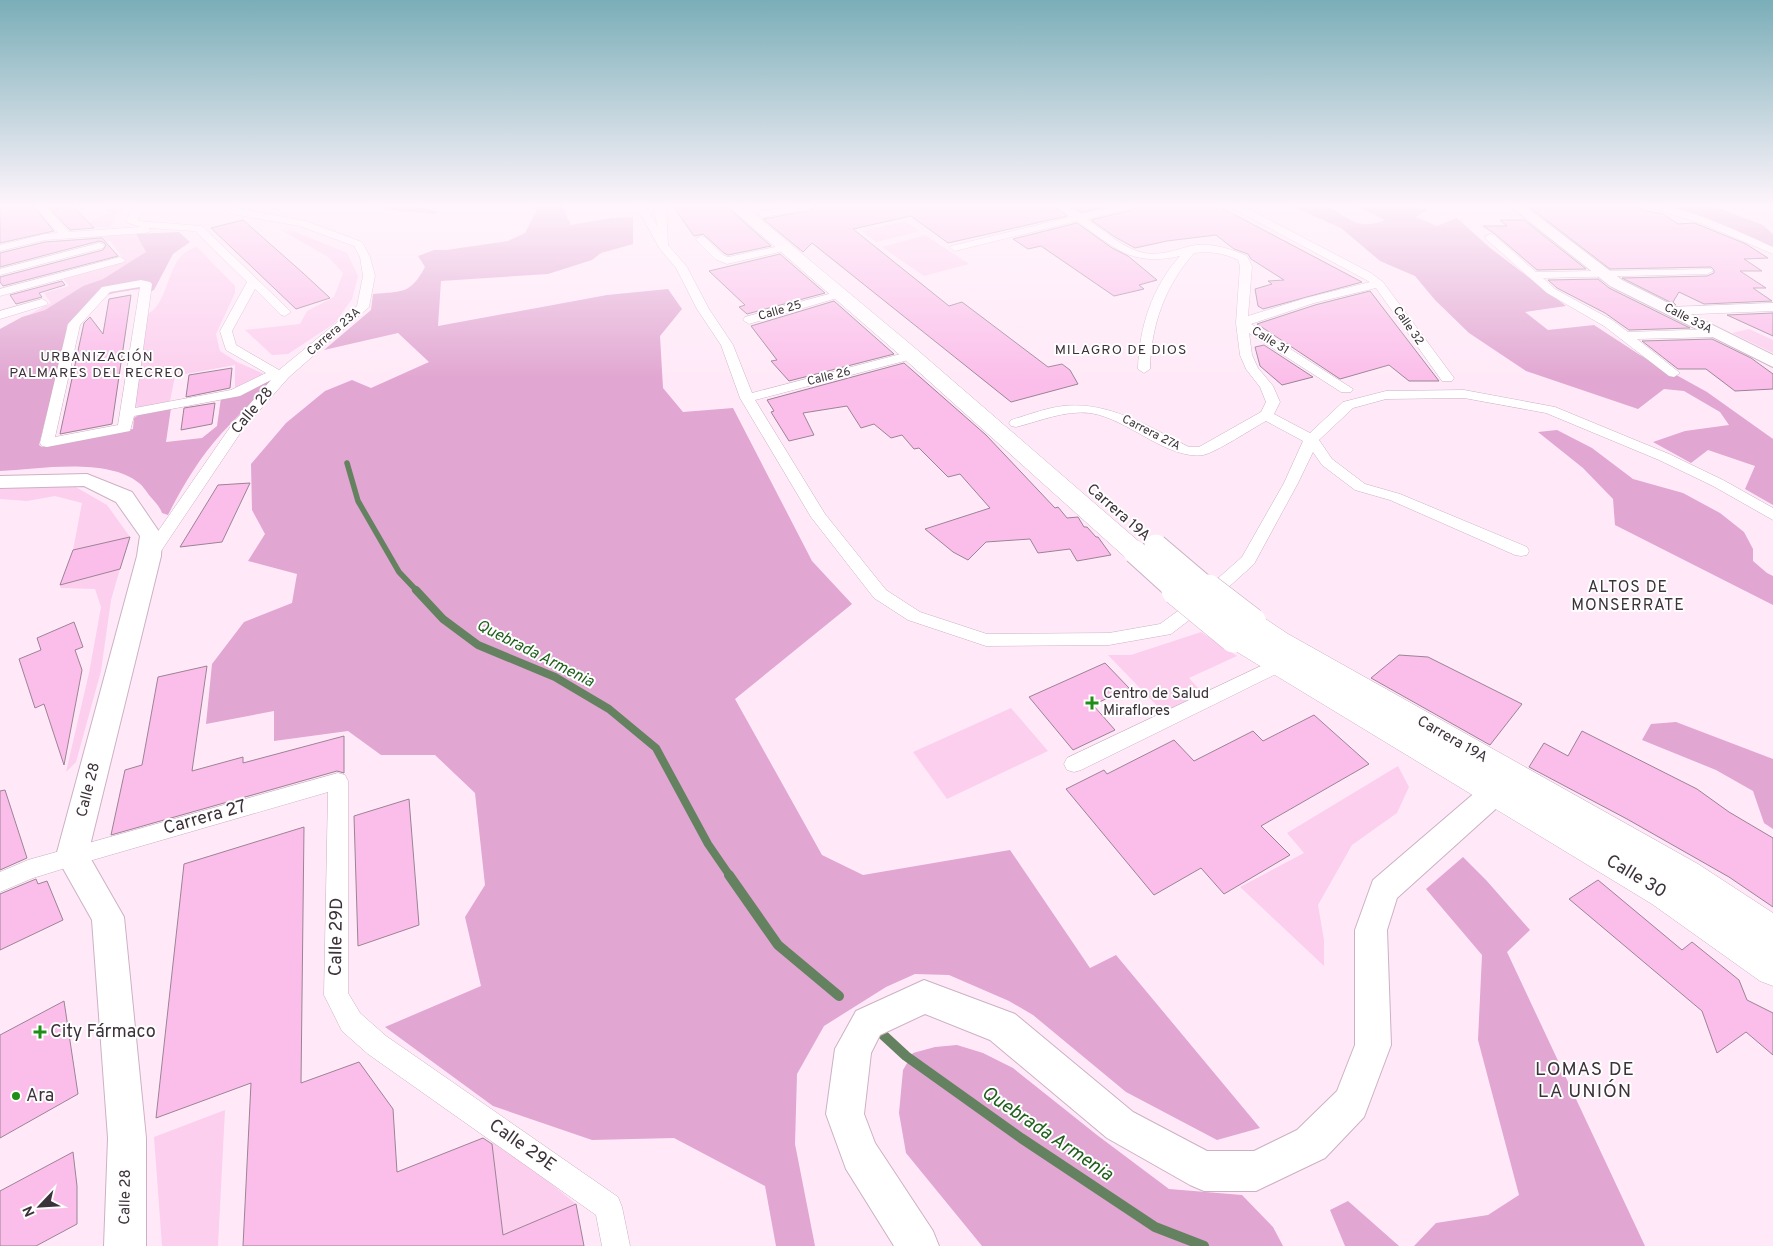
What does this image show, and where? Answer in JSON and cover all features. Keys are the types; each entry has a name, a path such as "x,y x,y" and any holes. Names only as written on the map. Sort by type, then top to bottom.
{"main road":[{"name":"Carrera 19A","path":"804,264 1145,549"},
{"name":"Carrera 19A","path":"824,264 1016,423 1145,549 1198,610 1242,630 1278,641 1505,783"},
{"name":"Carrera 19A","path":"1242,630 1278,665 1505,783"},
{"name":"Calle 30","path":"1505,783 1686,875 1773,934"},
{"name":"Calle 30","path":"1505,783 1773,968"}],"street":[{"path":"0,272 30,264"},
{"path":"0,293 105,264"},
{"path":"235,264 285,312"},
{"name":"Carrera 23A","path":"280,374 363,306 369,276 367,264"},
{"path":"678,264 727,345 746,398 819,517 880,594 914,616 986,640 1108,639 1165,630 1202,601 1248,560 1291,483 1311,439 1348,405 1386,395 1464,394 1550,410 1695,472 1773,515"},
{"path":"1144,369 1143,352 1149,322 1166,282 1178,264"},
{"name":"Calle 31","path":"1246,264 1242,323 1346,389"},
{"name":"Calle 32","path":"1346,264 1379,284 1447,378"},
{"path":"1522,264 1551,291 1608,322 1674,373"},
{"name":"Calle 33A","path":"1591,264 1603,274 1773,362"},
{"path":"1535,275 1707,271"},
{"path":"253,282 226,331 230,347 280,374"},
{"path":"141,283 146,284 128,414 125,428 47,443 74,324 106,289 141,283"},
{"path":"1379,284 1302,301 1242,323 1246,355 1252,369 1266,386 1273,402 1266,415 1311,439 1327,462 1360,487 1395,498 1521,551"},
{"name":"Calle 25","path":"749,320 840,294"},
{"path":"0,315 42,303"},
{"path":"1672,311 1773,308"},
{"path":"1627,336 1716,333"},
{"name":"Calle 26","path":"746,398 912,355"},
{"path":"128,414 235,393 280,374"},
{"name":"Calle 28","path":"125,1246 127,1138 108,917 72,856 149,556 238,426 280,374"},
{"name":"Carrera 27A","path":"1016,423 1062,410 1090,409 1113,414 1186,451 1202,451 1266,415"},
{"path":"0,482 88,480 124,497 152,536 149,556"},
{"path":"1074,764 1278,665"},
{"name":"Carrera 27","path":"0,882 28,870 72,856 338,781"},
{"name":"Calle 29D","path":"338,781 336,995 351,1022 377,1045 404,1063"},
{"path":"918,1246 860,1155 845,1114 853,1048 868,1023 924,997 1002,1027 1120,1125 1204,1171 1256,1171 1311,1144 1351,1104 1373,1045 1371,930 1384,890 1505,783"},
{"name":"Calle 29E","path":"404,1063 608,1207 616,1246"}],"shaded area":[{"path":"114,264 127,264 103,279 83,286 45,310 28,315 51,303 44,293 69,286 63,279"},
{"path":"127,264 168,264 154,290 149,292 141,289 107,295 93,301 67,325 66,336 39,445 42,447 133,429 134,418 140,414 171,408 166,442 202,438 217,426 221,398 272,380 206,452 185,483 168,515 162,513 158,505 139,483 126,475 110,470 91,467 53,467 0,471 0,329 22,317 45,310 83,286 103,279"},
{"path":"176,264 214,264 235,286 235,293 216,334 220,351 263,375 240,387 235,387 235,365 175,376 170,401 142,408 135,406 146,315 155,309 161,300"},
{"path":"335,264 352,264 358,276 352,299 335,323 288,354 272,355 245,330 300,324 307,311 334,297 343,273"},
{"path":"423,264 579,264 548,274 441,281 438,326 607,295 668,289 682,309 660,336 663,388 683,412 733,408 812,561 852,604 735,699 822,855 863,875 1010,850 1090,968 1116,955 1260,1128 1217,1140 1126,1092 1033,1015 1009,1001 949,975 915,974 886,987 824,1026 797,1074 795,1144 815,1246 776,1246 765,1186 674,1138 592,1140 493,1106 385,1027 481,986 465,917 485,885 475,793 435,755 381,755 348,731 274,741 274,711 206,724 212,664 244,622 292,603 297,574 248,561 265,534 252,510 251,464 286,423 325,391 352,380 371,388 429,362 398,333 324,350 371,310 373,294 398,292 410,287 415,283 425,267"},
{"path":"907,264 968,264 924,276"},
{"path":"1387,264 1511,264 1566,306 1525,312 1548,330 1594,325 1640,355 1707,392 1773,439 1773,505 1745,489 1755,466 1708,450 1691,463 1653,442 1685,431 1729,425 1720,412 1684,391 1664,389 1638,409 1526,371 1469,333 1435,300 1415,276"},
{"path":"1749,329 1773,340 1773,353 1732,333"},
{"path":"1557,430 1592,448 1633,479 1683,493 1720,513 1744,532 1753,549 1753,561 1773,576 1773,605 1615,525 1613,499 1583,468 1538,432"},
{"path":"74,486 107,505 130,537 73,550 82,503 55,496 27,501 0,499 0,487"},
{"path":"120,569 111,600 101,671 76,762 66,772 89,673 101,607 95,589 61,588 60,585"},
{"path":"1201,632 1237,656 1189,678 1202,692 1164,713 1108,655 1131,655"},
{"path":"1011,708 1048,751 947,799 913,752"},
{"path":"1676,722 1773,759 1773,829 1764,823 1753,791 1716,770 1642,740 1651,724"},
{"path":"1398,766 1409,787 1397,813 1352,845 1318,905 1324,940 1324,966 1240,887 1304,853 1287,833"},
{"path":"1463,857 1530,930 1507,952 1645,1246 1414,1246 1436,1223 1488,1215 1519,1195 1478,1040 1482,955 1426,889"},
{"path":"957,1045 983,1053 1013,1068 1169,1189 1242,1195 1273,1227 1283,1246 982,1246 906,1153 899,1113 903,1070 913,1053 935,1047"},
{"path":"225,1110 218,1246 162,1246 154,1137"},
{"path":"491,1135 576,1204 503,1235"},
{"path":"1348,1201 1399,1246 1345,1246 1330,1210"}],"building":[{"path":"49,264 87,264 3,286 0,282 0,277"},
{"path":"249,264 293,264 330,298 296,309"},
{"path":"738,264 792,264 825,293 747,314 739,307 745,305 709,271"},
{"path":"838,264 897,264 949,306 962,302 1048,367 1062,364 1070,370 1078,384 1011,402"},
{"path":"1067,264 1138,264 1157,280 1139,285 1144,289 1114,296"},
{"path":"1259,264 1328,264 1362,282 1263,309 1258,306 1255,289 1272,284 1268,281 1284,280"},
{"path":"1530,264 1580,264 1586,269 1537,270"},
{"path":"1604,264 1752,264 1762,271 1740,271 1766,288 1753,288 1772,301 1704,304 1679,292 1673,302 1676,305 1622,278 1707,276 1714,273 1711,267 1610,269"},
{"path":"1598,279 1609,288 1690,328 1629,330 1605,313 1557,288 1548,280"},
{"path":"62,281 65,285 39,293 42,297 16,304 10,295"},
{"path":"1370,291 1439,381 1409,381 1389,365 1340,379 1257,324 1315,305"},
{"path":"131,295 112,424 60,434 84,323 90,317 103,334 109,299"},
{"path":"834,301 894,354 789,381 771,361 777,360 751,326"},
{"path":"1773,313 1773,336 1727,315"},
{"path":"1712,339 1751,358 1773,374 1773,389 1735,391 1706,369 1678,369 1642,341"},
{"path":"1264,345 1313,377 1282,385 1260,366 1255,347"},
{"path":"904,363 986,435 1055,508 1058,507 1067,518 1078,517 1084,527 1087,527 1098,537 1111,555 1077,561 1070,549 1038,553 1030,539 986,542 968,560 953,552 925,529 990,508 960,474 948,477 919,448 914,449 902,435 891,438 874,424 861,428 847,406 803,413 814,435 789,441 771,412 774,411 767,400"},
{"path":"232,368 230,388 186,397 189,375"},
{"path":"215,403 212,424 181,430 184,408"},
{"path":"250,483 222,542 180,547 218,485"},
{"path":"130,537 120,569 60,585 73,550"},
{"path":"74,622 83,647 75,650 82,670 64,765 44,704 35,708 19,659 41,650 37,638"},
{"path":"1399,655 1428,657 1522,704 1490,745 1371,678"},
{"path":"1105,663 1129,688 1093,705 1115,730 1073,750 1029,697"},
{"path":"207,666 192,771 243,757 243,763 344,736 344,773 337,771 111,835 125,770 142,765 158,677"},
{"path":"1314,715 1369,764 1261,826 1290,855 1224,894 1201,868 1154,895 1066,789 1104,770 1107,774 1174,740 1194,761 1253,731 1263,741"},
{"path":"1582,731 1697,789 1729,812 1773,838 1773,907 1729,877 1627,819 1529,767 1544,743 1568,756"},
{"path":"5,790 27,858 0,870 0,791"},
{"path":"409,799 419,925 358,946 354,816"},
{"path":"304,827 301,1083 359,1062 393,1109 397,1172 483,1138 492,1144 503,1235 576,1204 584,1246 243,1246 251,1083 156,1118 184,864"},
{"path":"36,879 38,884 47,881 63,920 0,950 0,894"},
{"path":"1598,880 1682,950 1692,942 1739,980 1747,1000 1773,1013 1773,1055 1746,1032 1717,1053 1702,1011 1569,899"},
{"path":"64,1001 78,1094 0,1138 0,1035"},
{"path":"73,1152 77,1186 77,1224 36,1246 0,1246 0,1191"}],"waterway":[{"name":"Quebrada Armenia","path":"347,463 358,501 399,572 417,591"},
{"name":"Quebrada Armenia","path":"416,590 443,619 478,645 555,677 609,709 656,748 708,844 730,876"},
{"name":"Quebrada Armenia","path":"729,875 778,945 839,996"},
{"name":"Quebrada Armenia","path":"881,1033 906,1056 1021,1138 1155,1227 1204,1246"}],"place":[{"name":"Centro de Salud Miraflores","path":"1092,703"},
{"name":"City Fármaco","path":"40,1032"},
{"name":"Ara","path":"16,1096"}],"district":[{"name":"MILAGRO DE DIOS","path":"1121,350"},
{"name":"URBANIZACIÓN PALMARES DEL RECREO","path":"97,366"},
{"name":"ALTOS DE MONSERRATE","path":"1628,597"},
{"name":"LOMAS DE LA UNIÓN","path":"1585,1081"}]}
